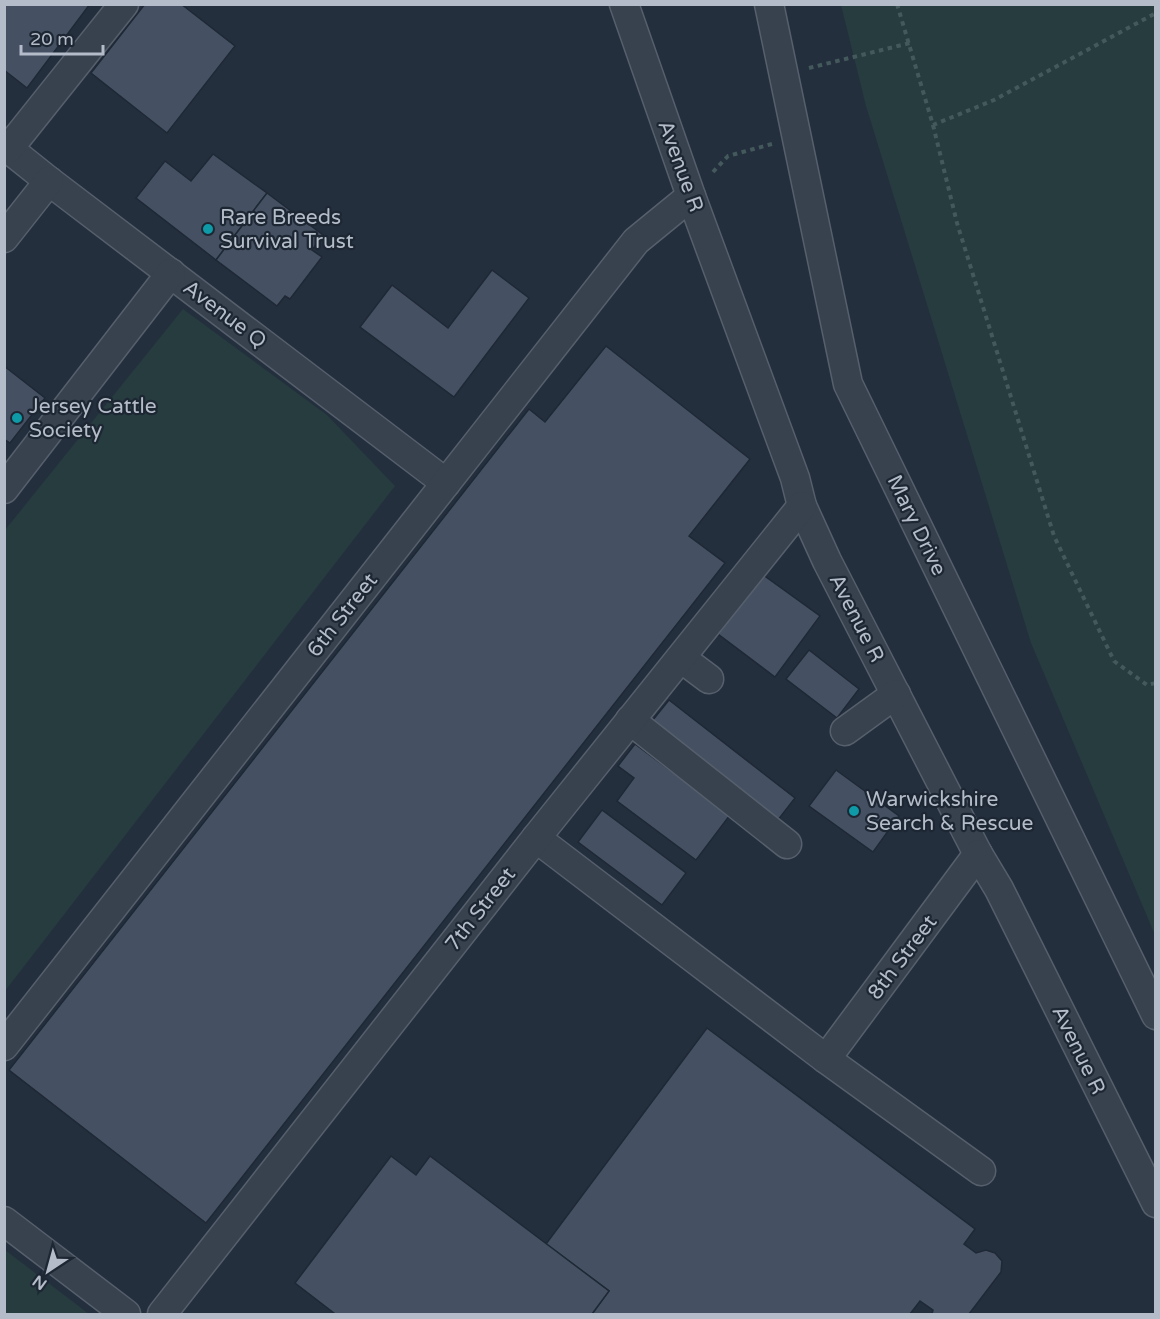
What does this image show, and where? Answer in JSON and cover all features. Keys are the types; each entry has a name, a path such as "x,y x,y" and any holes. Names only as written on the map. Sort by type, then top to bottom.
{"lane":[{"path":"7,146 124,4"},
{"name":"Avenue R","path":"624,4 691,196 795,478 802,506 827,561 978,855 999,889 1155,1203"},
{"name":"Mary Drive","path":"770,4 848,384 1155,1015"},
{"name":"Avenue Q","path":"7,146 49,181 446,483"},
{"path":"4,238 49,181"},
{"name":"6th Street","path":"4,1046 636,241 691,196"},
{"path":"4,489 171,273"},
{"name":"7th Street","path":"162,1314 536,838 802,506"},
{"path":"681,658 709,679"},
{"path":"845,731 896,694"},
{"path":"630,720 788,844"},
{"path":"536,838 826,1059 981,1171"},
{"name":"8th Street","path":"826,1059 978,855"},
{"path":"4,1221 126,1314"}],"path":[{"path":"897,4 933,125 957,223 1054,536 1114,661 1147,685 1155,683"},
{"path":"933,125 994,100 1155,13"},
{"path":"785,74 910,43"},
{"path":"691,196 728,156 796,137"}],"green space":[{"path":"841,5 1155,5 1155,935 1031,643 866,106"},
{"path":"183,309 327,415 395,486 5,991 5,530"},
{"path":"5,1250 89,1314 5,1314"}],"building":[{"path":"4,4 90,4 27,88 4,70"},
{"path":"145,4 181,4 235,46 167,133 91,73"},
{"name":"Rare Breeds Survival Trust","path":"213,154 267,193 216,260 136,198 165,161 191,181"},
{"path":"267,193 323,235 312,250 322,257 290,299 285,296 277,306 216,260"},
{"path":"492,270 529,298 454,397 360,327 392,285 448,328"},
{"path":"606,346 750,459 689,536 725,563 206,1223 9,1070 529,409 545,422"},
{"name":"Jersey Cattle Society","path":"4,366 45,398 10,443 4,439"},
{"path":"762,574 820,616 775,677 718,634"},
{"path":"809,650 859,689 837,718 786,679"},
{"path":"669,700 795,798 774,825 648,726"},
{"path":"635,744 730,815 696,860 617,801 634,778 618,766"},
{"name":"Warwickshire Search & Rescue","path":"836,770 899,816 873,852 809,806"},
{"path":"602,810 686,873 662,905 578,842"},
{"path":"707,1028 975,1229 964,1244 976,1253 986,1250 995,1253 1002,1261 1001,1272 969,1314 932,1314 933,1310 920,1301 910,1314 592,1314 609,1291 546,1244"},
{"path":"391,1156 416,1175 430,1156 609,1291 592,1314 332,1314 334,1313 295,1283"}],"place":[{"name":"Rare Breeds Survival Trust","path":"208,229"},
{"name":"Jersey Cattle Society","path":"17,418"},
{"name":"Warwickshire Search & Rescue","path":"854,811"}]}
